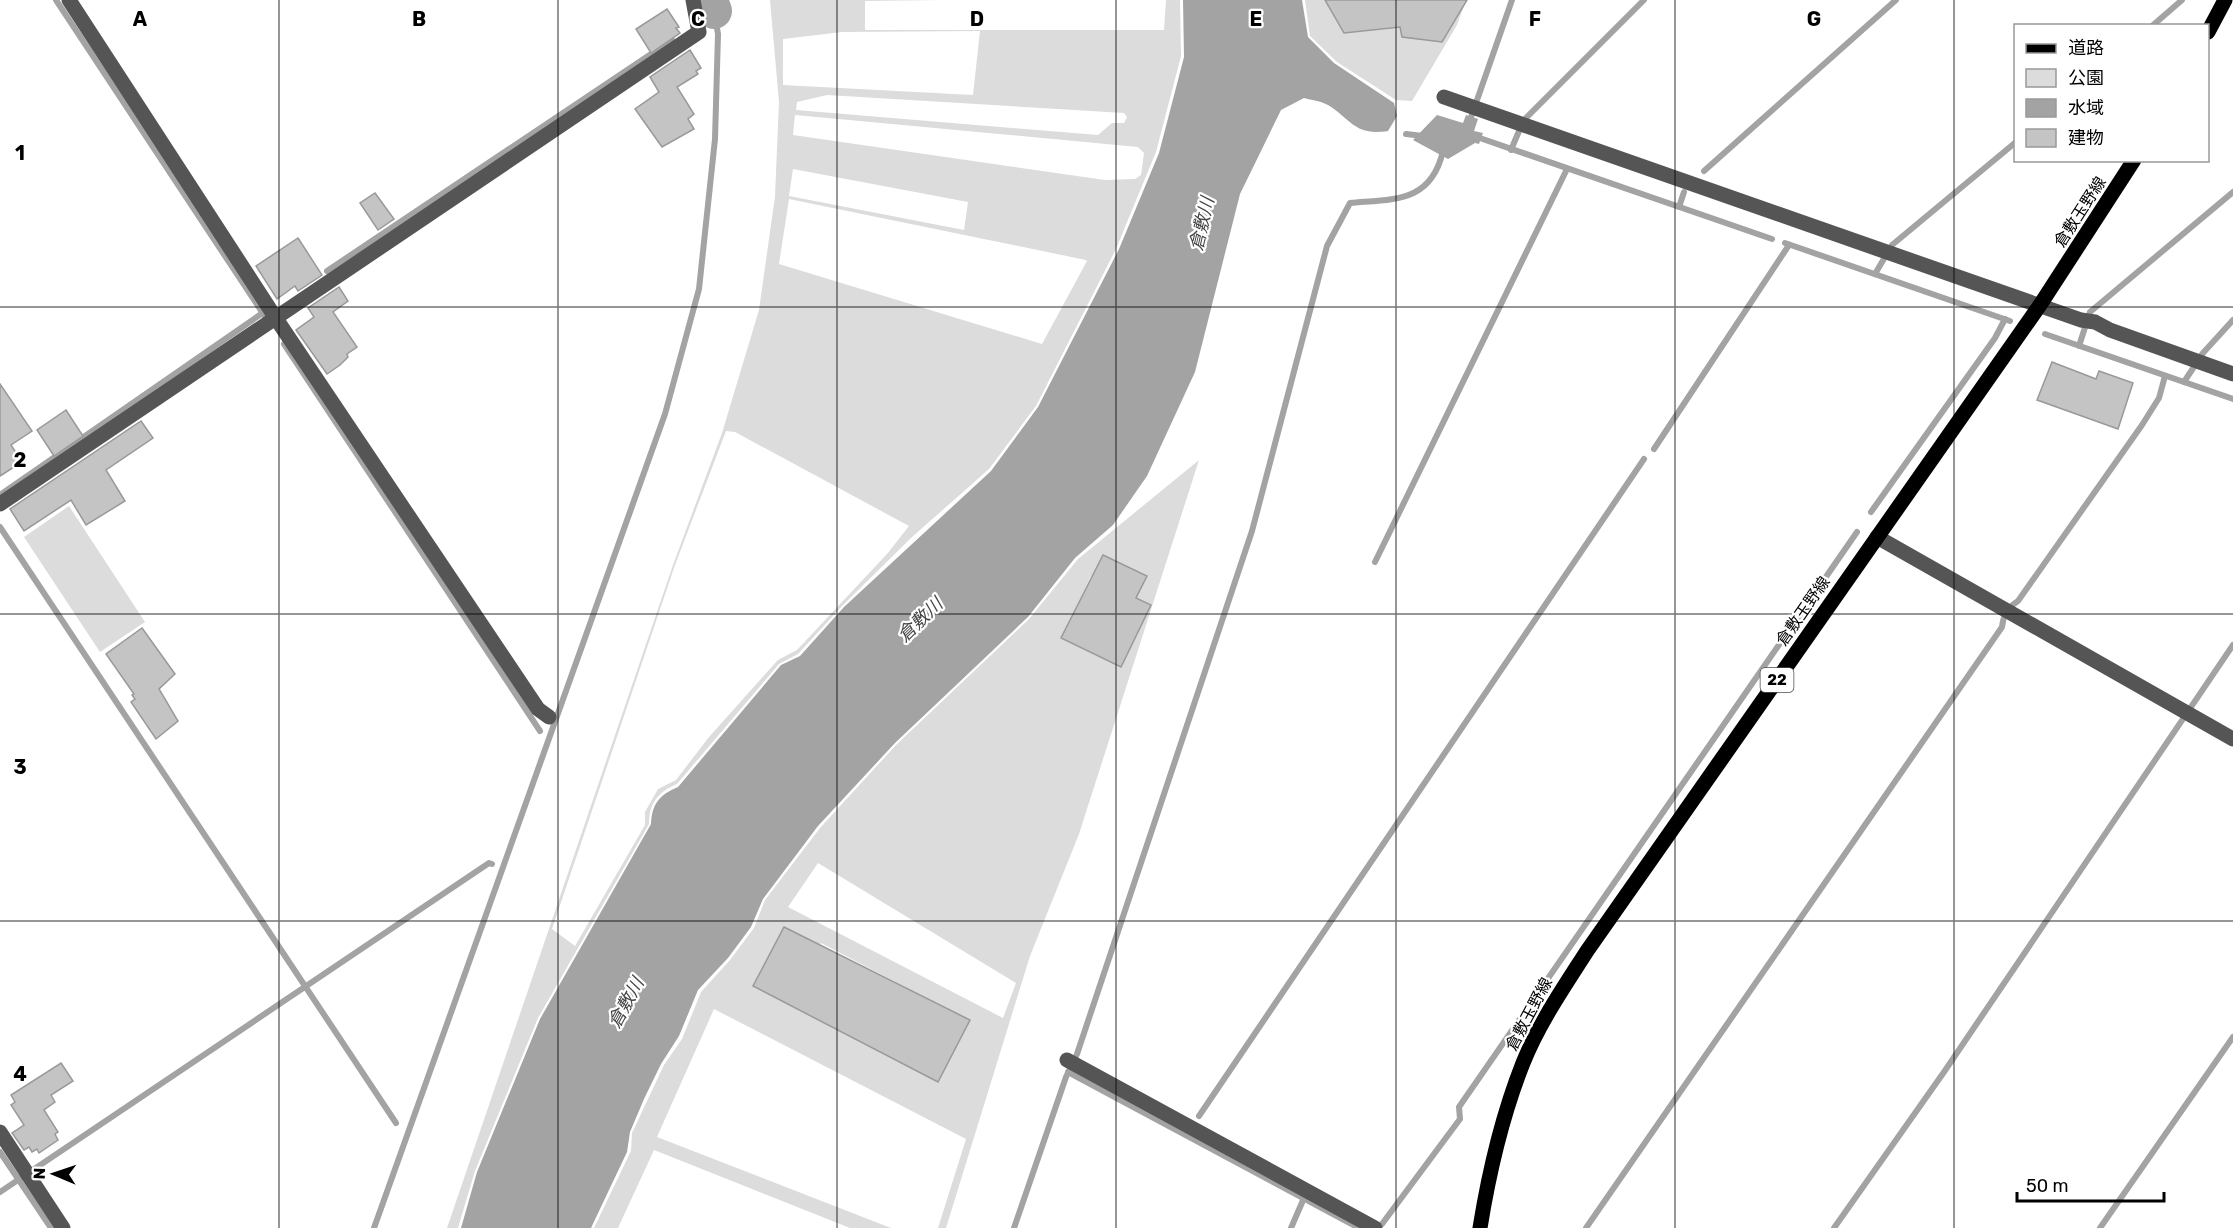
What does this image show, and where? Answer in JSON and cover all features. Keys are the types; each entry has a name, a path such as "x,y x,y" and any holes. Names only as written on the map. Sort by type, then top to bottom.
{"main road":[{"path":"2209,30 2225,0"},
{"name":"倉敷玉野線","path":"1480,1228 1501,1128 1524,1062 1553,1003 1587,951 2040,305 2133,162"}],"street":[{"path":"69,0 275,317 538,709 549,717"},
{"path":"0,504 699,32 693,0"},
{"path":"1444,97 2233,374"},
{"path":"1877,537 2233,739"},
{"path":"1073,1063 1375,1228"},
{"path":"0,1132 63,1228"}],"green space":[{"path":"770,0 941,0 865,1 865,30 1164,30 1166,0 1180,0 1181,56 1156,152 1116,249 1036,406 989,469 912,537 843,605 798,654 779,664 677,784 656,799 649,817 649,824 538,1018 475,1171 458,1228 447,1228 673,565 722,433 759,310 775,196 779,102","holes":["980,31 973,95 783,85 783,39 842,32","827,95 1124,113 1127,117 1124,123 1112,123 1098,135 796,110 797,102","795,115 1138,147 1144,153 1141,175 1135,179 1105,180 793,135","793,169 968,202 964,230 789,196","789,199 1086,260 1042,344 779,264","726,431 735,432 909,526 887,554 797,650 778,660 709,737 676,780 658,789 645,812 645,825 575,946 552,929 675,565"]},
{"path":"1305,0 1325,0 1344,33 1400,27 1402,37 1441,42 1466,0 1457,25 1412,101 1396,100 1337,62 1310,36"},
{"path":"1199,460 1079,834 1030,956 946,1228 938,1228 966,1139 714,1009 657,1137 891,1228 850,1228 654,1150 618,1228 594,1228 631,1151 632,1133 664,1065 682,1039 701,992 730,960 754,928 765,900 820,828 896,745 1029,619 1078,559","holes":["1103,555 1147,576 1137,595 1094,573","1091,576 1150,605 1121,667 1061,638","818,863 1016,983 1003,1018 788,907","821,943 969,1020 789,1004"]},
{"path":"69,506 145,622 100,652 24,537"}],"water":[{"name":"倉敷川","path":"1183,0 1302,0 1308,37 1334,63 1394,103 1397,116 1388,131 1377,132 1360,129 1328,105 1304,98 1281,110 1240,194 1195,372 1147,476 1113,525 1075,558 1028,617 895,743 818,826 763,899 751,927 728,958 698,990 679,1036 661,1064 644,1099 630,1132 627,1152 591,1228 461,1228 477,1172 540,1019 651,824 653,811 658,801 666,793 678,787 781,665 800,656 844,607 991,471 1038,407 1119,249 1159,153 1184,57"},
{"path":"1437,115 1463,123 1466,115 1478,119 1474,131 1483,133 1479,144 1475,143 1448,159 1413,140"}],"building":[{"path":"1325,0 1467,0 1442,42 1402,37 1400,27 1344,33"},
{"path":"667,9 679,27 676,28 680,33 651,53 636,29"},
{"path":"690,50 701,68 696,71 698,74 677,87 694,114 688,119 694,129 662,147 635,109 659,92 650,77"},
{"path":"375,193 394,219 378,230 360,203"},
{"path":"298,238 322,275 298,291 295,286 277,299 256,266"},
{"path":"339,287 348,301 333,312 357,347 347,354 348,357 340,365 327,374 296,330 314,317 308,308"},
{"path":"2052,362 2096,379 2099,371 2133,383 2118,429 2037,400"},
{"path":"0,384 32,431 11,445 22,462 0,476"},
{"path":"66,410 83,436 54,456 37,430"},
{"path":"141,421 153,438 106,470 125,501 86,525 71,500 24,531 10,509"},
{"path":"1103,555 1147,576 1136,598 1151,605 1121,667 1061,638"},
{"path":"142,628 175,674 159,689 178,721 156,739 131,702 135,699 132,695 134,694 106,654"},
{"path":"784,927 970,1020 938,1082 753,986"},
{"path":"61,1063 73,1081 51,1095 55,1102 44,1110 58,1132 55,1134 58,1140 39,1153 37,1149 32,1152 29,1147 24,1150 12,1133 24,1125 11,1105 15,1102 11,1095"}],"waterway":[{"path":"56,0 264,315"},
{"path":"710,0 714,11"},
{"path":"1469,123 1512,0"},
{"path":"1523,121 1644,0"},
{"path":"1704,171 1896,0"},
{"path":"2154,24 2182,0"},
{"path":"374,1228 665,414 699,289 715,139 718,34 714,11"},
{"path":"327,271 672,40"},
{"path":"1511,150 1519,131"},
{"path":"1406,134 1423,136"},
{"path":"1474,136 1772,239"},
{"path":"1875,274 1892,245 2014,144"},
{"path":"1014,1228 1066,1077 1077,1054 1252,531 1327,246 1350,203 1396,198 1420,189 1430,180 1443,151"},
{"path":"1375,562 1567,169"},
{"path":"1679,207 1684,192"},
{"path":"2079,346 2090,312 2233,192"},
{"path":"1785,243 2010,321"},
{"path":"1654,449 1789,245"},
{"path":"0,495 264,312"},
{"path":"1871,512 1995,338 2005,319"},
{"path":"2184,382 2203,353 2233,320"},
{"path":"2045,334 2233,399"},
{"path":"284,344 540,731"},
{"path":"1586,1228 2002,627 2009,609 2018,601 2142,425 2159,398 2165,376"},
{"path":"1199,1116 1644,459"},
{"path":"0,527 396,1123"},
{"path":"1382,1224 1460,1119 1459,1107 1857,532"},
{"path":"1834,1228 1944,1072 2233,645"},
{"path":"0,1192 489,863 492,864"},
{"path":"2100,1228 2233,1037"},
{"path":"1068,1072 1359,1228"},
{"path":"0,1152 51,1228"},
{"path":"1291,1228 1304,1198"}]}
